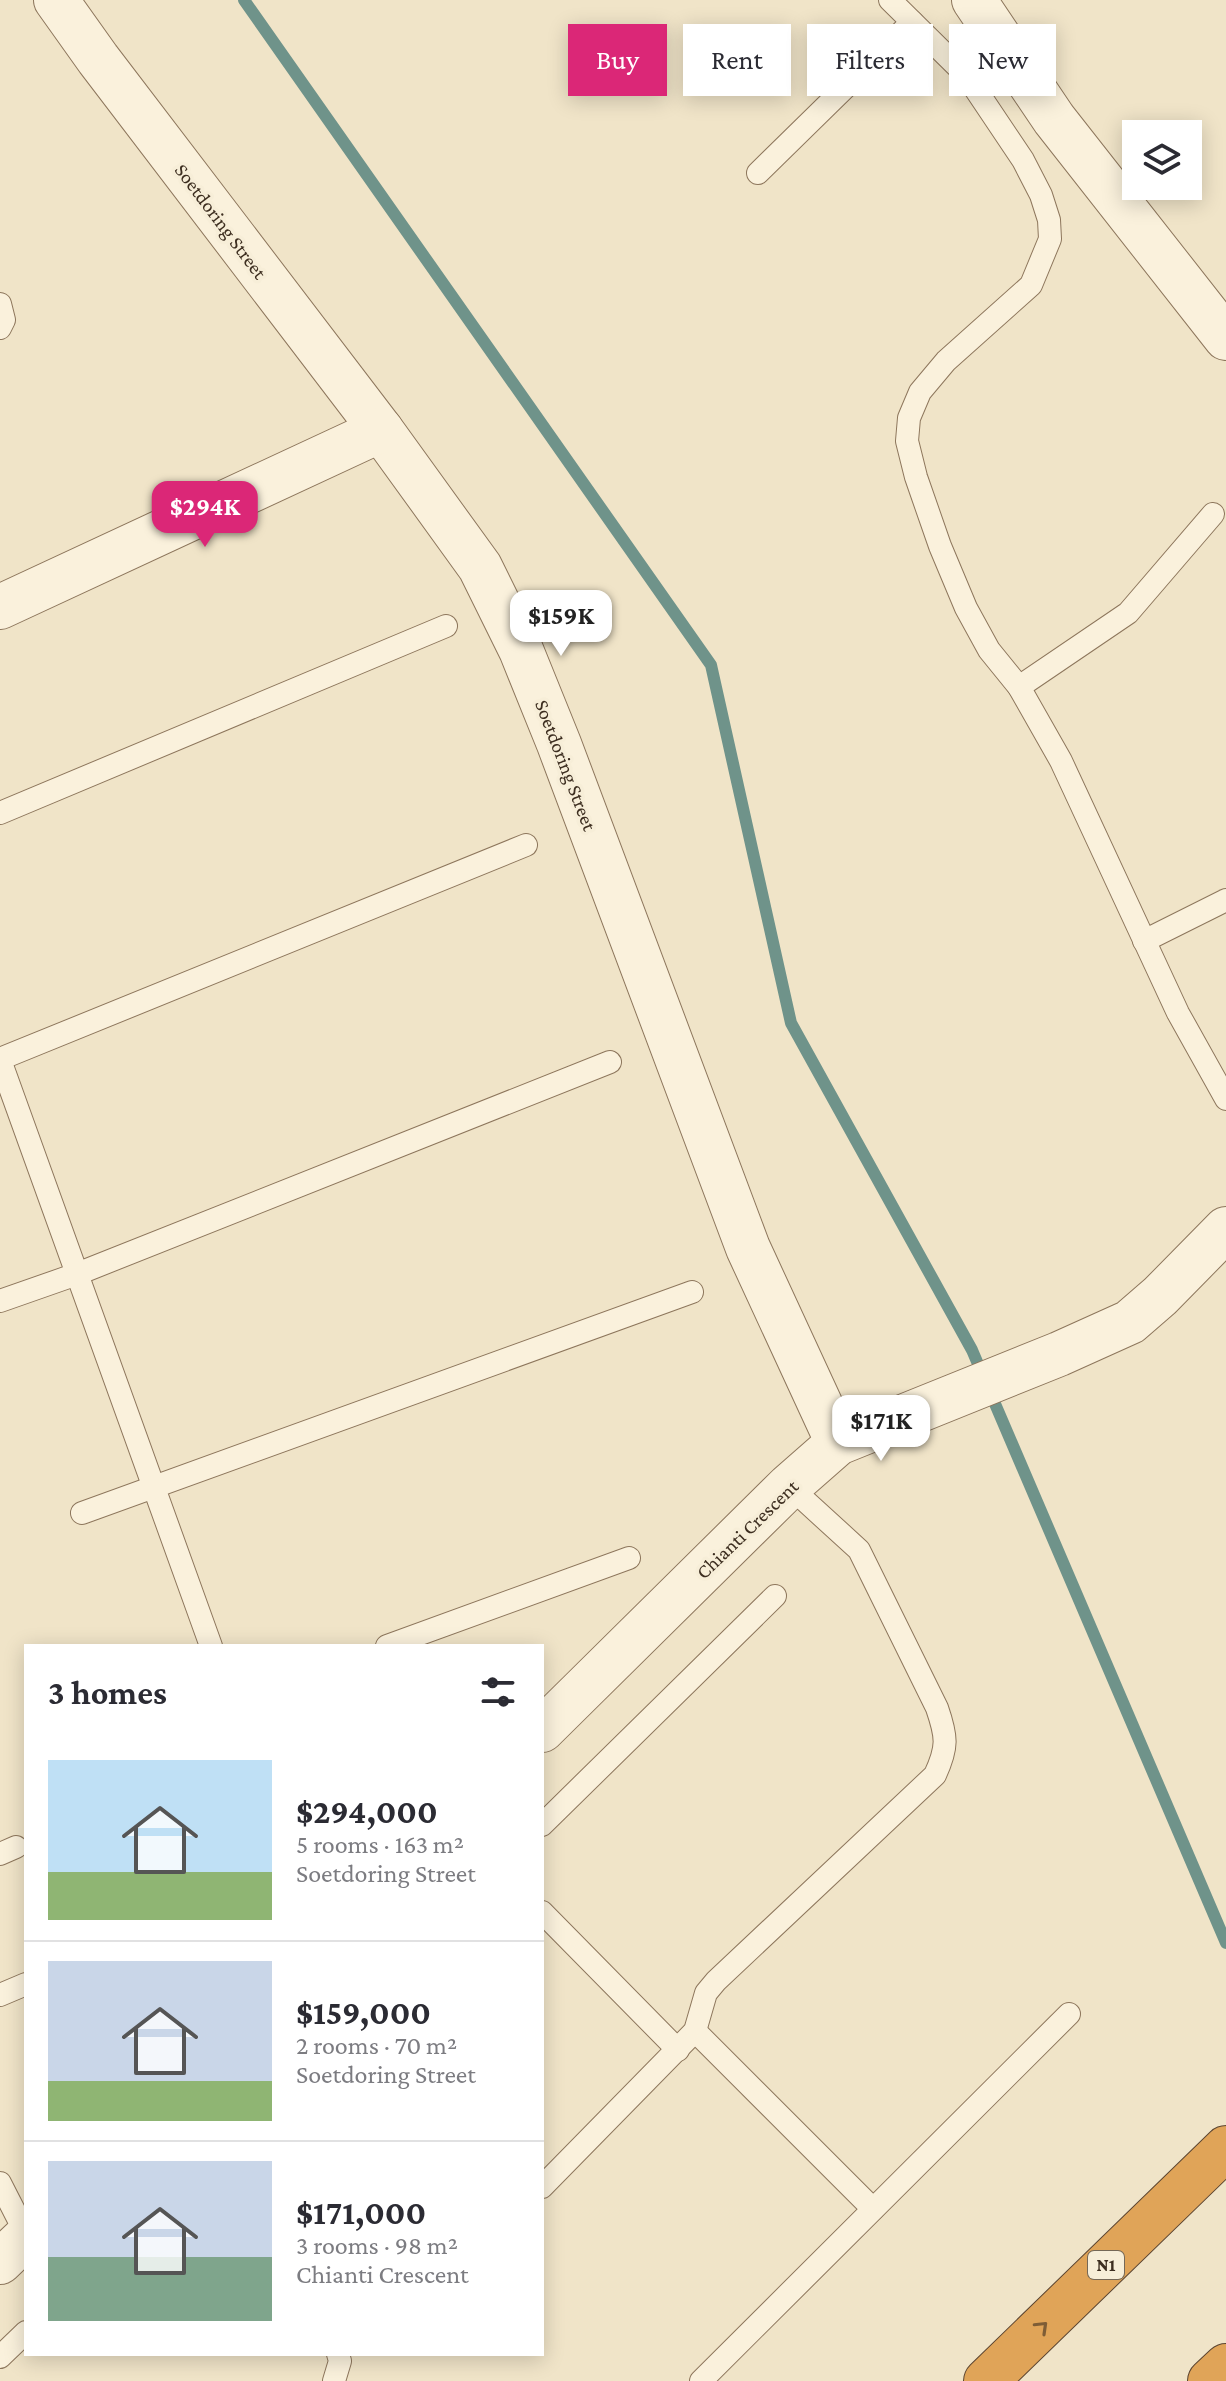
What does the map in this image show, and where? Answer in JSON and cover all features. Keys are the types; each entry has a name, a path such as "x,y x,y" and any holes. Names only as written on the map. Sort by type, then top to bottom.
{"highway":[{"name":"N1","path":"986,2381 1226,2148"},
{"path":"1210,2381 1226,2366"}],"street":[{"name":"Soetdoring Street","path":"56,0 381,430 480,567 521,650 559,744 748,1248 838,1443"},
{"path":"974,0 1054,119 1226,338"},
{"path":"0,607 381,430"},
{"name":"Chianti Crescent","path":"544,1728 789,1486 838,1443 1130,1322 1226,1229"},
{"path":"0,2262 24,2238"}],"lane":[{"path":"890,0 966,75 1023,160 1041,195 1049,220 1050,239 1031,285 946,361 920,392 909,418 907,441 916,477 966,608 989,650 1019,687 1061,761 1178,1013 1226,1099"},
{"path":"758,173 912,22"},
{"path":"0,304 4,320 0,328"},
{"path":"1019,687 1128,613 1213,514"},
{"path":"0,813 446,626"},
{"path":"210,1644 0,1060 526,845"},
{"path":"1144,941 1226,900"},
{"path":"0,1301 77,1274 610,1062"},
{"path":"82,1513 692,1292"},
{"path":"544,2185 695,2031 706,1993 716,1981 935,1775 946,1751 945,1731 937,1708 859,1550 789,1486"},
{"path":"392,1644 629,1558"},
{"path":"544,1823 775,1596"},
{"path":"544,1914 678,2050"},
{"path":"0,1995 24,1985"},
{"path":"701,2381 1069,2014"},
{"path":"695,2031 873,2209"},
{"path":"0,2183 24,2232"},
{"path":"0,2357 24,2334"},
{"path":"334,2381 339,2356"}],"waterway":[{"path":"244,0 711,665 791,1023 972,1350 1226,1943"}]}
